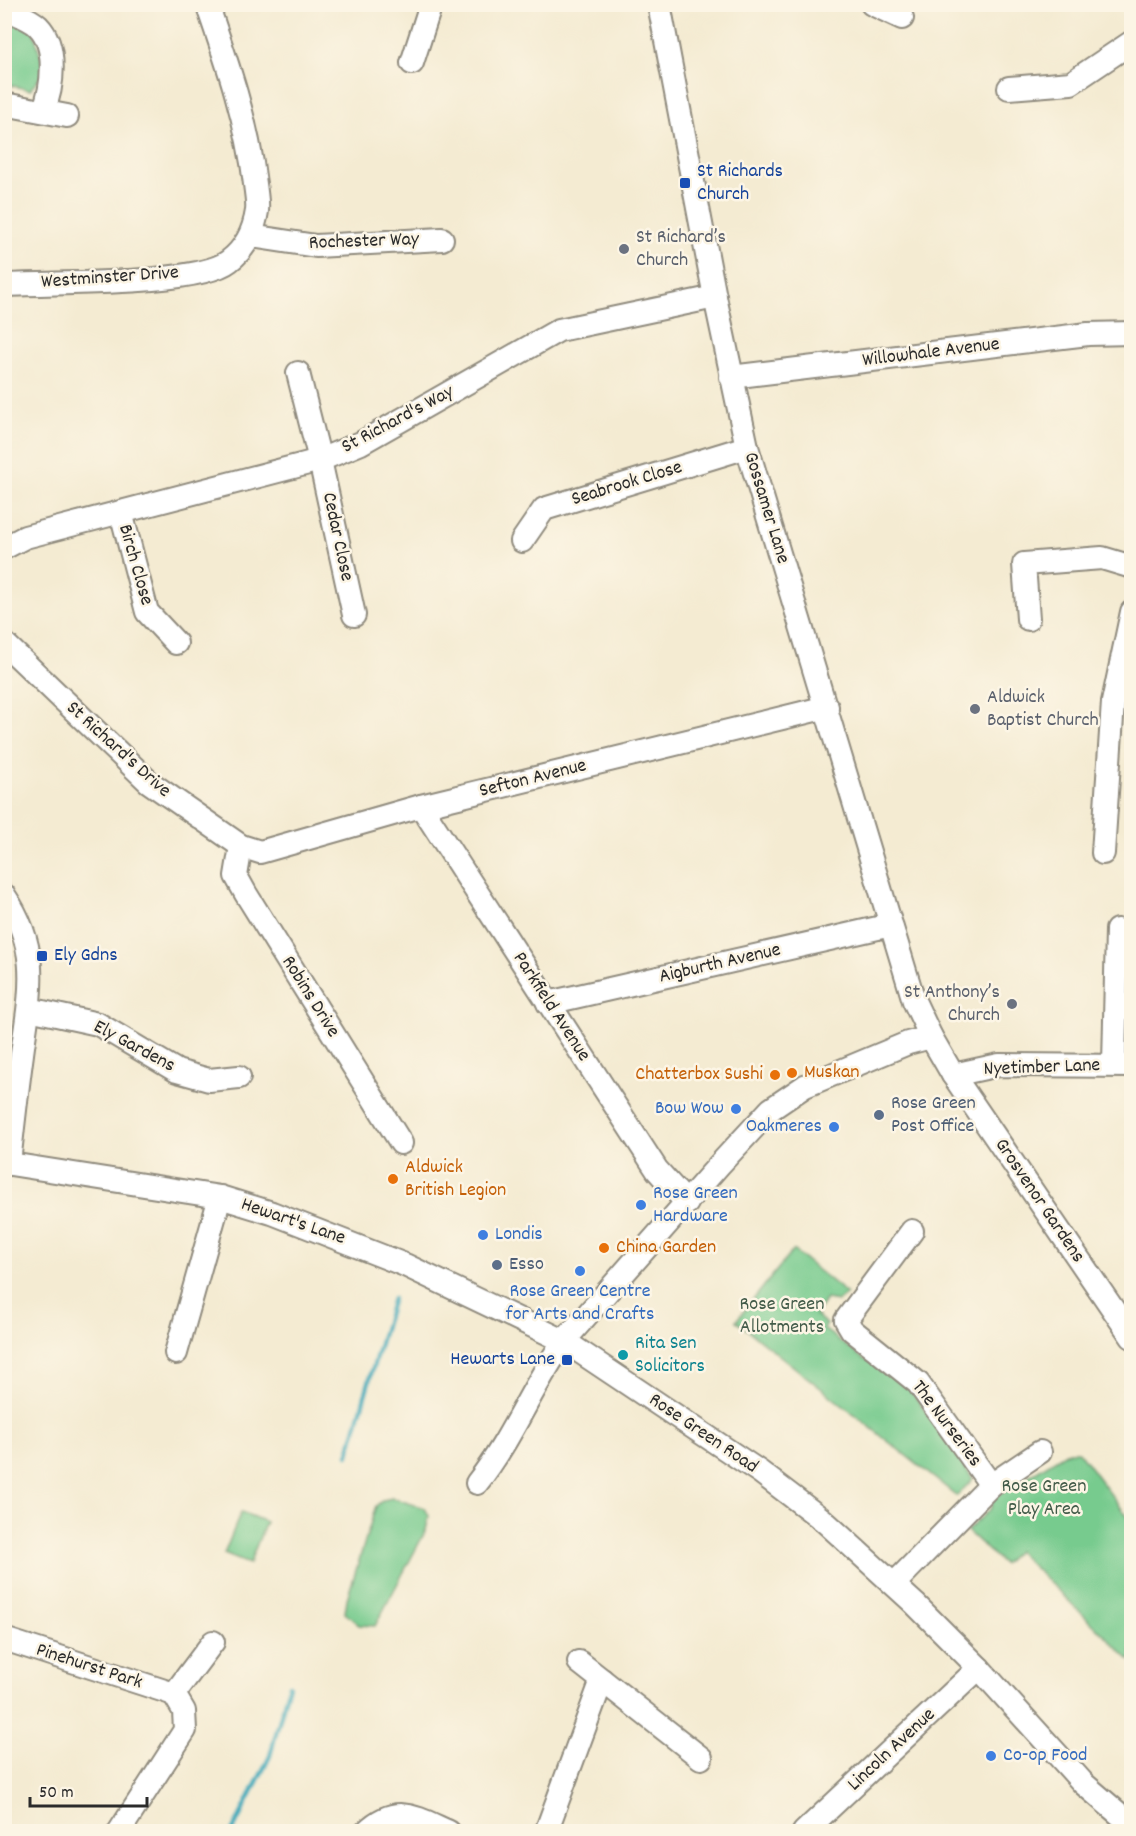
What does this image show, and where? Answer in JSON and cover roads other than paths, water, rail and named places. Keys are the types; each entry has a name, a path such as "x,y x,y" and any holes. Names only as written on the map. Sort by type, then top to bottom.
{"street":[{"path":"207,4 228,66 252,163 257,208 251,236"},
{"path":"412,63 431,4"},
{"name":"Gossamer Lane","path":"659,4 715,297 747,447 914,1001"},
{"path":"872,4 902,18"},
{"path":"4,8 38,26 51,54 50,94 44,111"},
{"path":"1009,88 1071,83 1131,42"},
{"path":"4,104 67,116"},
{"name":"Rochester Way","path":"251,236 316,246 442,239"},
{"name":"Westminster Drive","path":"4,285 131,281 195,273 228,262 251,236"},
{"name":"St Richard's Way","path":"4,548 25,537 320,460 361,443 559,330 715,297"},
{"name":"Willowhale Avenue","path":"731,377 1088,334 1131,333"},
{"name":"Cedar Close","path":"298,373 320,460 354,615"},
{"name":"Seabrook Close","path":"522,541 544,509 747,447"},
{"name":"Birch Close","path":"121,512 147,612 177,643"},
{"path":"1028,619 1024,564 1101,558 1131,567"},
{"path":"1103,853 1113,702 1131,612"},
{"name":"St Richard's Drive","path":"4,643 149,782 241,846"},
{"name":"Sefton Avenue","path":"241,846 260,852 421,807 827,707"},
{"name":"Parkfield Avenue","path":"421,807 657,1170 687,1203"},
{"name":"Robins Drive","path":"241,846 236,876 401,1143"},
{"path":"4,896 15,911 27,945 32,984 7,1163"},
{"name":"Aigburth Avenue","path":"548,1003 891,925"},
{"path":"1117,930 1123,1066"},
{"name":"Grosvenor Gardens","path":"914,1001 953,1075 1131,1337"},
{"name":"Ely Gardens","path":"29,1009 98,1024 177,1071 209,1080 239,1077"},
{"path":"477,1483 495,1461 547,1365 564,1341 771,1109 805,1086 908,1043 931,1037"},
{"name":"Nyetimber Lane","path":"953,1075 999,1065 1123,1066"},
{"name":"Hewart's Lane","path":"7,1163 220,1197 272,1213 372,1251 564,1341"},
{"path":"176,1353 220,1197"},
{"name":"The Nurseries","path":"912,1232 846,1320 852,1330 918,1383 991,1485"},
{"name":"Rose Green Road","path":"564,1341 760,1472 822,1520 894,1584 979,1668 1083,1784 1131,1825"},
{"name":"The Nurseries","path":"894,1584 991,1485 1040,1452"},
{"name":"Pinehurst Park","path":"4,1639 174,1694"},
{"path":"119,1832 185,1730 184,1712 174,1694 213,1642"},
{"path":"579,1662 700,1758"},
{"name":"Lincoln Avenue","path":"804,1832 979,1668"},
{"path":"546,1832 602,1680"},
{"path":"366,1832 377,1821 393,1814 410,1815 449,1832"}],"waterway":[{"path":"348,1455 393,1298"},
{"path":"232,1832 270,1756 289,1685"}],"place":[{"name":"St Richards Church","path":"685,183"},
{"name":"St Richard’s Church","path":"624,249"},
{"name":"Aldwick Baptist Church","path":"975,709"},
{"name":"Ely Gdns","path":"42,956"},
{"name":"St Anthony’s Church","path":"1012,1004"},
{"name":"Muskan","path":"792,1073"},
{"name":"Chatterbox Sushi","path":"775,1075"},
{"name":"Bow Wow","path":"736,1109"},
{"name":"Rose Green Post Office","path":"879,1115"},
{"name":"Oakmeres","path":"834,1127"},
{"name":"Aldwick British Legion","path":"393,1179"},
{"name":"Rose Green Hardware","path":"641,1205"},
{"name":"Londis","path":"483,1235"},
{"name":"China Garden","path":"604,1248"},
{"name":"Esso","path":"497,1265"},
{"name":"Rose Green Centre for Arts and Crafts","path":"580,1271"},
{"name":"Rita Sen Solicitors","path":"623,1355"},
{"name":"Hewarts Lane","path":"567,1360"},
{"name":"Co-op Food","path":"991,1756"}],"park label":[{"name":"Rose Green Allotments","path":"782,1316"},
{"name":"Rose Green Play Area","path":"1044,1498"}]}
